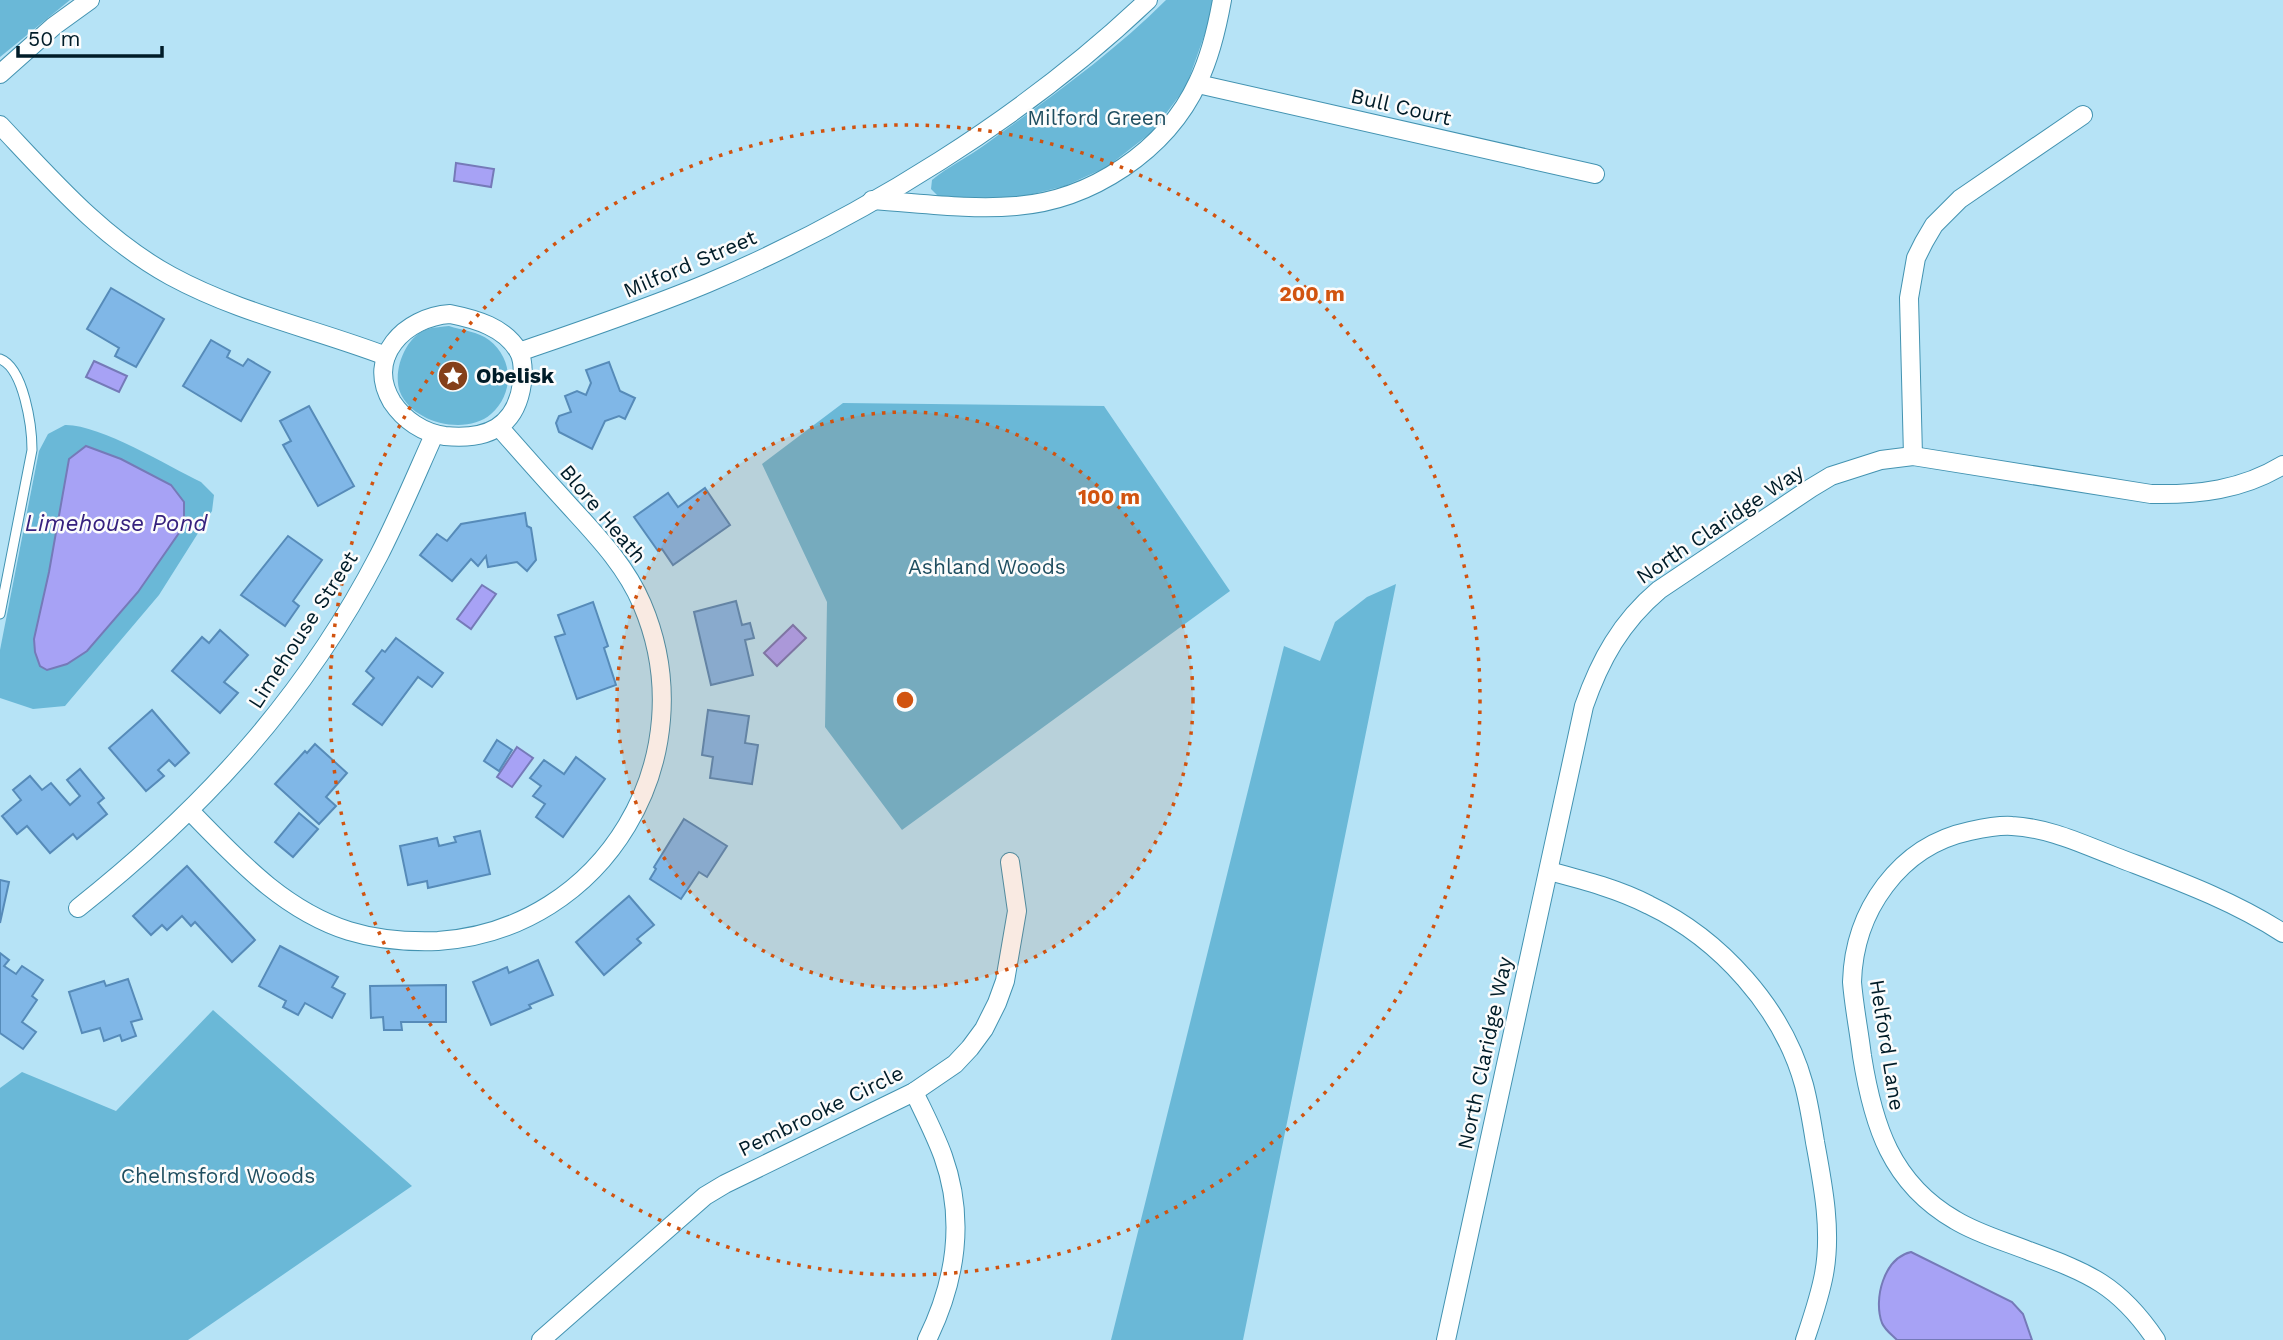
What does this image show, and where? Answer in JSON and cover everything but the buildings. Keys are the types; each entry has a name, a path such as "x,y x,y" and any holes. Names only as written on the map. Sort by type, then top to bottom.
{"street":[{"path":"0,74 54,26 90,0"},
{"name":"Milford Street","path":"519,352 711,282 803,239 962,146 1002,119 1077,62 1148,0"},
{"path":"872,200 994,207 1028,205 1066,196 1113,174 1141,154 1170,126 1198,84 1222,0"},
{"name":"Bull Court","path":"1198,84 1595,174"},
{"path":"1913,456 1909,298 1911,275 1924,242 1934,225 1960,199 2083,115"},
{"path":"0,125 54,183 102,228 170,275 231,303 386,356"},
{"path":"450,314 489,325 499,331 519,352 523,376 520,394 510,417 499,427 478,436 464,438 434,435 411,422 393,404 386,385 386,356 402,333 413,323 426,317 450,314"},
{"name":"Blore Heath","path":"190,811 259,879 292,905 321,921 351,932 407,941 451,940 485,934 507,926 552,903 581,880 612,849 644,795 656,757 663,706 655,645 642,605 623,569 594,532 499,427"},
{"name":"Limehouse Street","path":"78,908 190,811 262,733 304,678 379,556 434,435"},
{"name":"North Claridge Way","path":"1446,1340 1584,706 1592,682 1612,642 1642,605 1659,590 1811,488 1850,469 1913,456 2162,494 2211,492 2248,481 2283,465"},
{"name":"Helford Lane","path":"2156,1340 2125,1300 2102,1282 2075,1268 1954,1220 1926,1200 1902,1172 1884,1144 1868,1091 1852,982 1859,932 1876,898 1910,859 1946,838 1982,828 2009,825 2057,834 2213,894 2283,933"},
{"name":"Pembrooke Circle","path":"541,1340 705,1196 736,1178 914,1092 955,1064 984,1029 1004,981 1017,911 1010,862"},
{"path":"1549,870 1632,897 1662,911 1695,932 1722,955 1747,983 1786,1040 1798,1068 1808,1104 1826,1216 1824,1273 1805,1340"},
{"path":"914,1092 945,1163 957,1218 951,1280 927,1340"}],"lane":[{"path":"0,359 10,364 19,380 32,434 32,450 0,614"}],"green space":[{"path":"0,0 70,0 0,57"},
{"name":"Milford Green","path":"1166,0 1213,0 1208,25 1186,87 1152,132 1107,167 1065,186 1017,198 939,197 931,189 932,180 1079,75 1124,39"},
{"path":"449,326 485,337 497,348 507,366 504,397 491,414 480,421 454,425 427,418 406,403 400,392 398,374 407,346 413,338 428,329"},
{"name":"Ashland Woods","path":"843,403 1104,406 1230,591 902,830 825,727 827,602 762,464"},
{"path":"65,425 96,431 114,438 201,482 214,495 212,511 159,595 65,706 33,709 0,698 0,650 39,451 48,434"},
{"path":"1396,584 1243,1340 1111,1340 1284,646 1320,661 1335,622 1367,597"},
{"name":"Chelmsford Woods","path":"213,1010 412,1186 188,1340 0,1340 0,1088 22,1072 116,1111"}],"water":[{"path":"456,163 494,169 491,187 454,181"},
{"path":"94,361 127,376 119,392 86,377"},
{"name":"Limehouse Pond","path":"86,446 121,459 171,485 184,502 184,516 181,530 138,592 87,651 67,664 47,670 40,666 34,639 69,459"},
{"path":"482,585 496,594 471,629 457,619"},
{"path":"793,625 806,638 777,666 764,653"},
{"path":"517,747 533,758 512,787 497,777"},
{"path":"1911,1252 2012,1302 2023,1314 2032,1340 1897,1340 1882,1323 1880,1292 1894,1262"}],"place":[{"name":"Obelisk","path":"453,376"}]}
